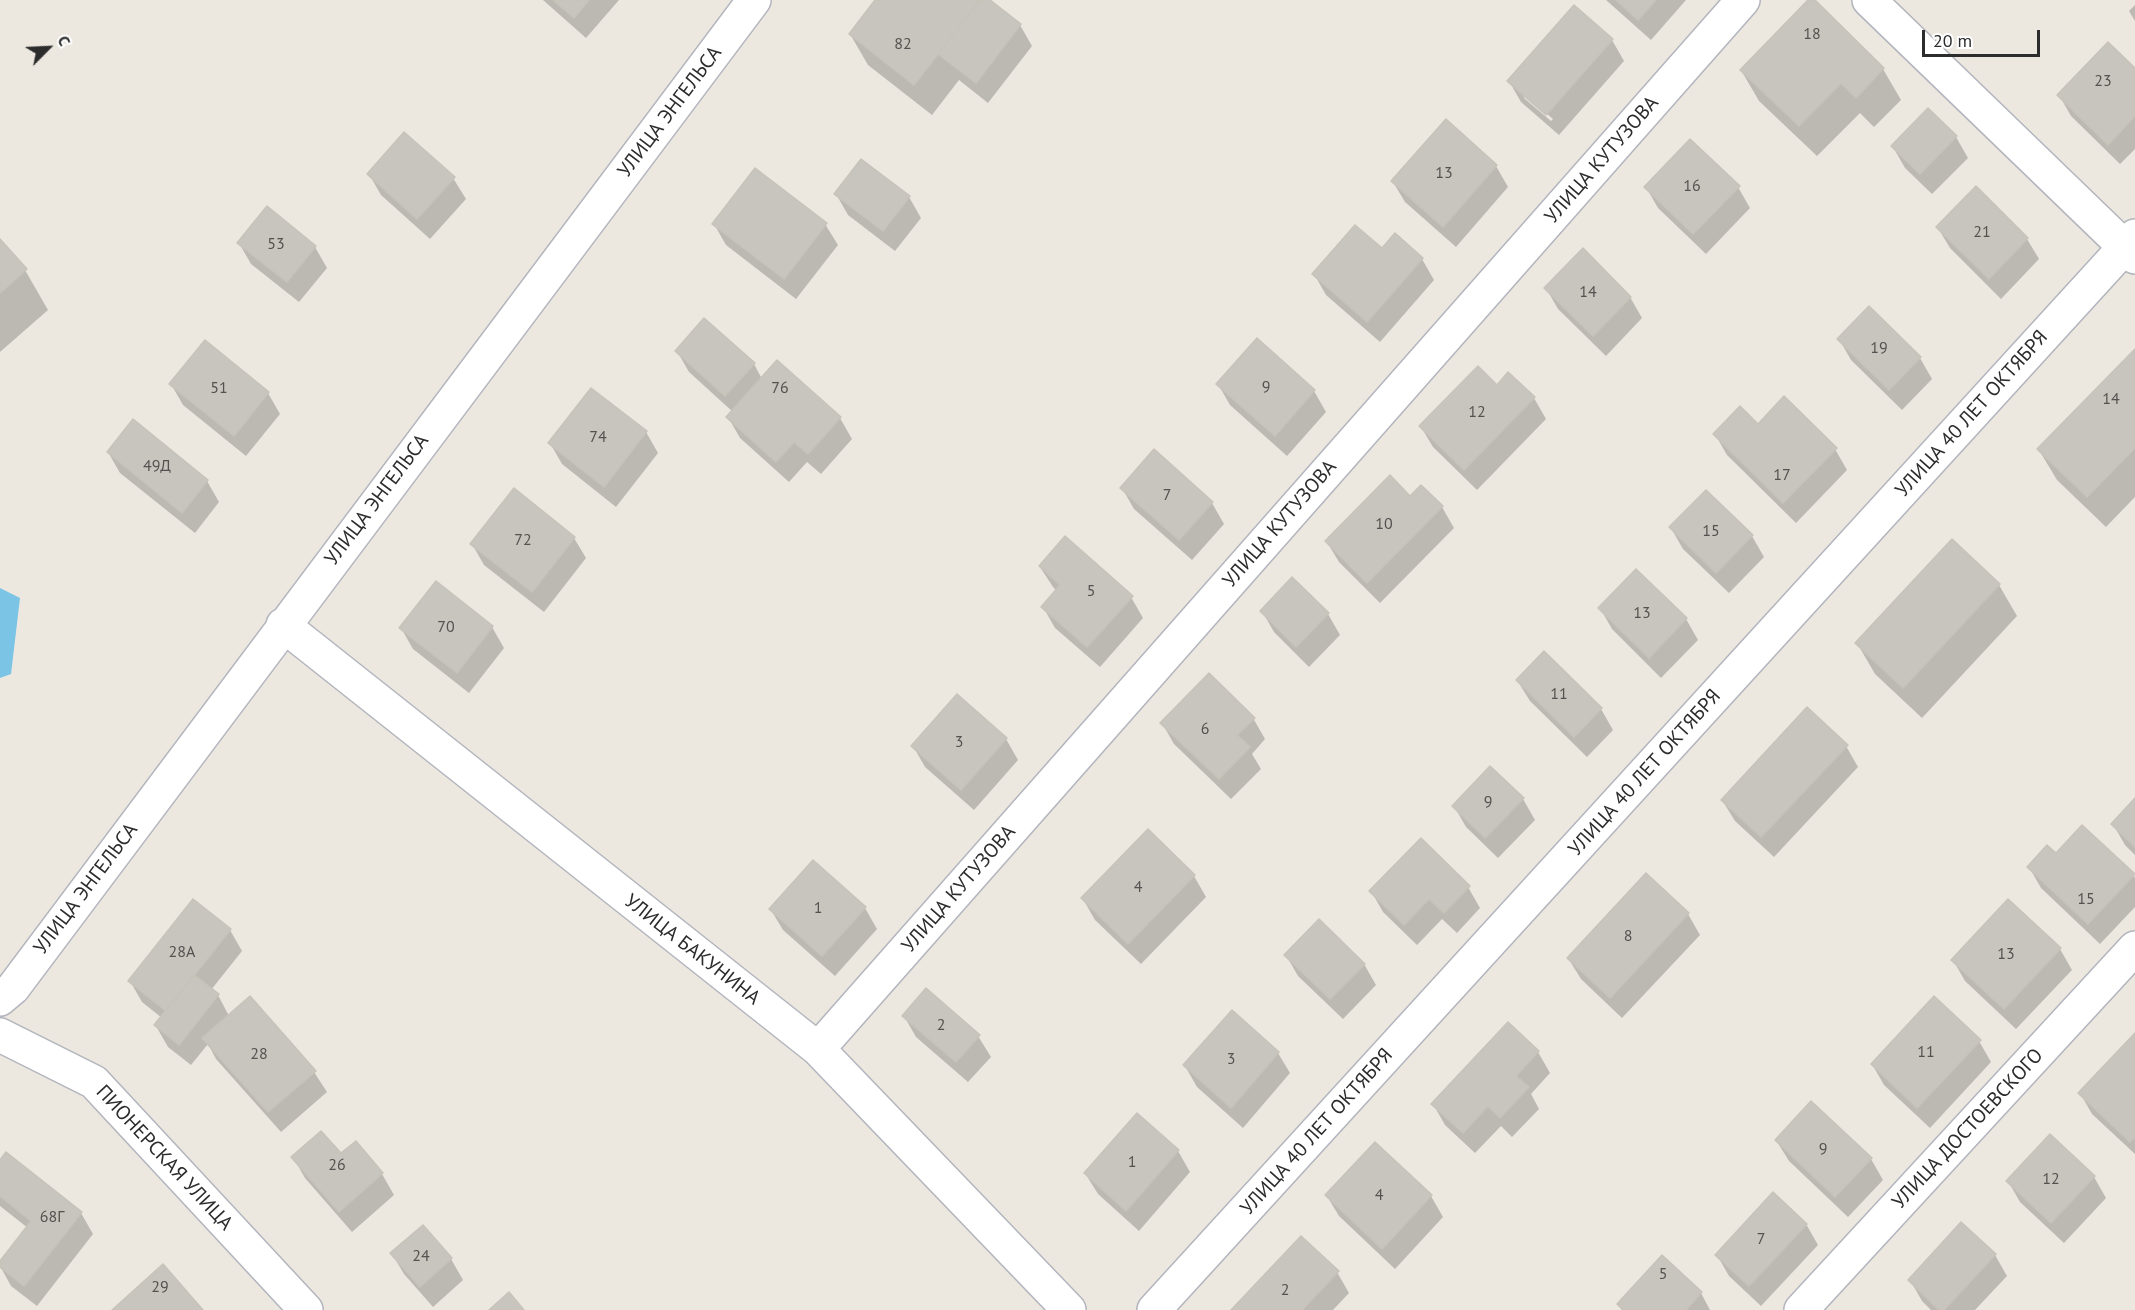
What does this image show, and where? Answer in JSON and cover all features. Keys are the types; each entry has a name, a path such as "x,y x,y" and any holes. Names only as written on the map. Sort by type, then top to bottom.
{"street":[{"name":"УЛИЦА ЭНГЕЛЬСА","path":"0,999 13,988 283,625 754,0"},
{"name":"УЛИЦА КУТУЗОВА","path":"818,1049 1743,0"},
{"path":"1869,0 2132,246"},
{"name":"УЛИЦА 40 ЛЕТ ОКТЯБРЯ","path":"1154,1310 2132,246"},
{"name":"УЛИЦА БАКУНИНА","path":"283,625 818,1049 1069,1310"},
{"name":"УЛИЦА ДОСТОЕВСКОГО","path":"1801,1310 2135,948"},
{"name":"ПИОНЕРСКАЯ УЛИЦА","path":"0,1035 94,1082 306,1310"}],"water":[{"path":"0,588 20,598 11,674 0,678"}],"building":[{"path":"553,0 589,0 574,18"},
{"path":"875,0 980,0 914,85 849,34"},
{"path":"980,0 990,0 1021,24 976,83 938,54"},
{"path":"1616,0 1656,0 1638,20"},
{"path":"1808,0 1815,0 1884,68 1856,98 1841,83 1799,126 1740,70"},
{"path":"1574,5 1613,39 1546,115 1507,81"},
{"path":"2108,42 2135,68 2135,116 2108,145 2057,95"},
{"path":"1928,108 1957,136 1920,174 1891,146"},
{"path":"1446,119 1497,165 1443,227 1391,181"},
{"path":"404,132 455,177 417,219 367,174"},
{"path":"1690,139 1740,186 1693,234 1644,187"},
{"path":"861,159 910,196 883,231 834,194"},
{"path":"755,168 827,223 784,279 712,224"},
{"path":"1976,186 2028,238 1989,279 1936,227"},
{"path":"267,206 316,246 287,282 237,243"},
{"path":"1355,225 1382,248 1395,233 1423,258 1367,322 1312,274"},
{"path":"0,239 27,269 0,293"},
{"path":"1583,248 1631,297 1593,336 1544,288"},
{"path":"1869,306 1921,357 1889,390 1837,339"},
{"path":"704,318 755,363 725,396 675,351"},
{"path":"1257,338 1315,390 1275,436 1216,384"},
{"path":"205,340 269,392 234,436 169,384"},
{"path":"2135,349 2135,448 2087,497 2037,449"},
{"path":"777,360 841,417 808,454 794,442 776,462 726,417"},
{"path":"1478,366 1497,385 1508,372 1535,397 1464,470 1419,426"},
{"path":"591,388 647,431 604,487 548,443"},
{"path":"1784,396 1837,448 1783,503 1713,434 1740,406 1758,424"},
{"path":"133,419 208,480 182,513 107,452"},
{"path":"1154,449 1213,502 1179,540 1120,488"},
{"path":"1390,475 1410,496 1421,485 1443,506 1367,583 1325,541"},
{"path":"514,488 575,537 532,592 470,544"},
{"path":"1706,490 1753,535 1716,573 1669,527"},
{"path":"1065,536 1133,596 1087,647 1041,607 1060,585 1039,566"},
{"path":"1952,539 2000,584 1903,688 1855,643"},
{"path":"1636,569 1687,618 1649,658 1598,608"},
{"path":"1292,577 1329,613 1296,647 1260,611"},
{"path":"436,581 493,626 457,673 399,628"},
{"path":"1544,651 1602,708 1574,737 1516,680"},
{"path":"1209,673 1255,718 1237,735 1250,747 1219,779 1160,723"},
{"path":"957,694 1007,738 961,790 911,746"},
{"path":"1807,707 1848,745 1761,837 1721,800"},
{"path":"1490,766 1524,798 1485,838 1452,806"},
{"path":"2135,798 2135,847 2111,824"},
{"path":"2082,825 2135,874 2088,924 2027,867 2047,845 2056,853"},
{"path":"1148,829 1195,875 1128,944 1081,898"},
{"path":"1421,838 1470,886 1444,913 1429,899 1404,925 1369,891"},
{"path":"813,860 866,907 822,956 769,909"},
{"path":"1646,873 1689,913 1610,998 1567,958"},
{"path":"193,899 231,929 166,1011 128,981"},
{"path":"2008,899 2061,948 2004,1009 1951,960"},
{"path":"1319,919 1365,964 1330,999 1284,955"},
{"path":"194,975 219,994 179,1045 154,1025"},
{"path":"926,988 980,1035 956,1062 902,1016"},
{"path":"250,996 316,1071 268,1112 202,1038"},
{"path":"1934,996 1981,1040 1917,1108 1871,1064"},
{"path":"1232,1010 1279,1052 1231,1108 1183,1065"},
{"path":"1508,1022 1539,1051 1516,1076 1529,1087 1500,1118 1488,1106 1463,1133 1431,1104"},
{"path":"2135,1033 2135,1137 2130,1142 2078,1093"},
{"path":"1811,1101 1872,1158 1835,1197 1775,1140"},
{"path":"1137,1113 1179,1150 1126,1211 1084,1173"},
{"path":"321,1131 341,1153 356,1141 383,1173 339,1212 291,1157"},
{"path":"2050,1134 2095,1176 2051,1223 2006,1181"},
{"path":"1375,1142 1432,1195 1382,1249 1325,1195"},
{"path":"6,1152 82,1212 24,1286 0,1267 0,1261 31,1221 0,1196 0,1160"},
{"path":"1773,1192 1807,1224 1749,1286 1715,1255"},
{"path":"1961,1222 1996,1254 1944,1310 1939,1310 1908,1280"},
{"path":"423,1225 452,1258 420,1287 390,1253"},
{"path":"1301,1236 1339,1271 1302,1310 1231,1310"},
{"path":"1662,1255 1702,1292 1686,1310 1623,1310 1617,1304"},
{"path":"163,1264 203,1310 112,1310"},
{"path":"509,1292 524,1310 489,1310"}]}
